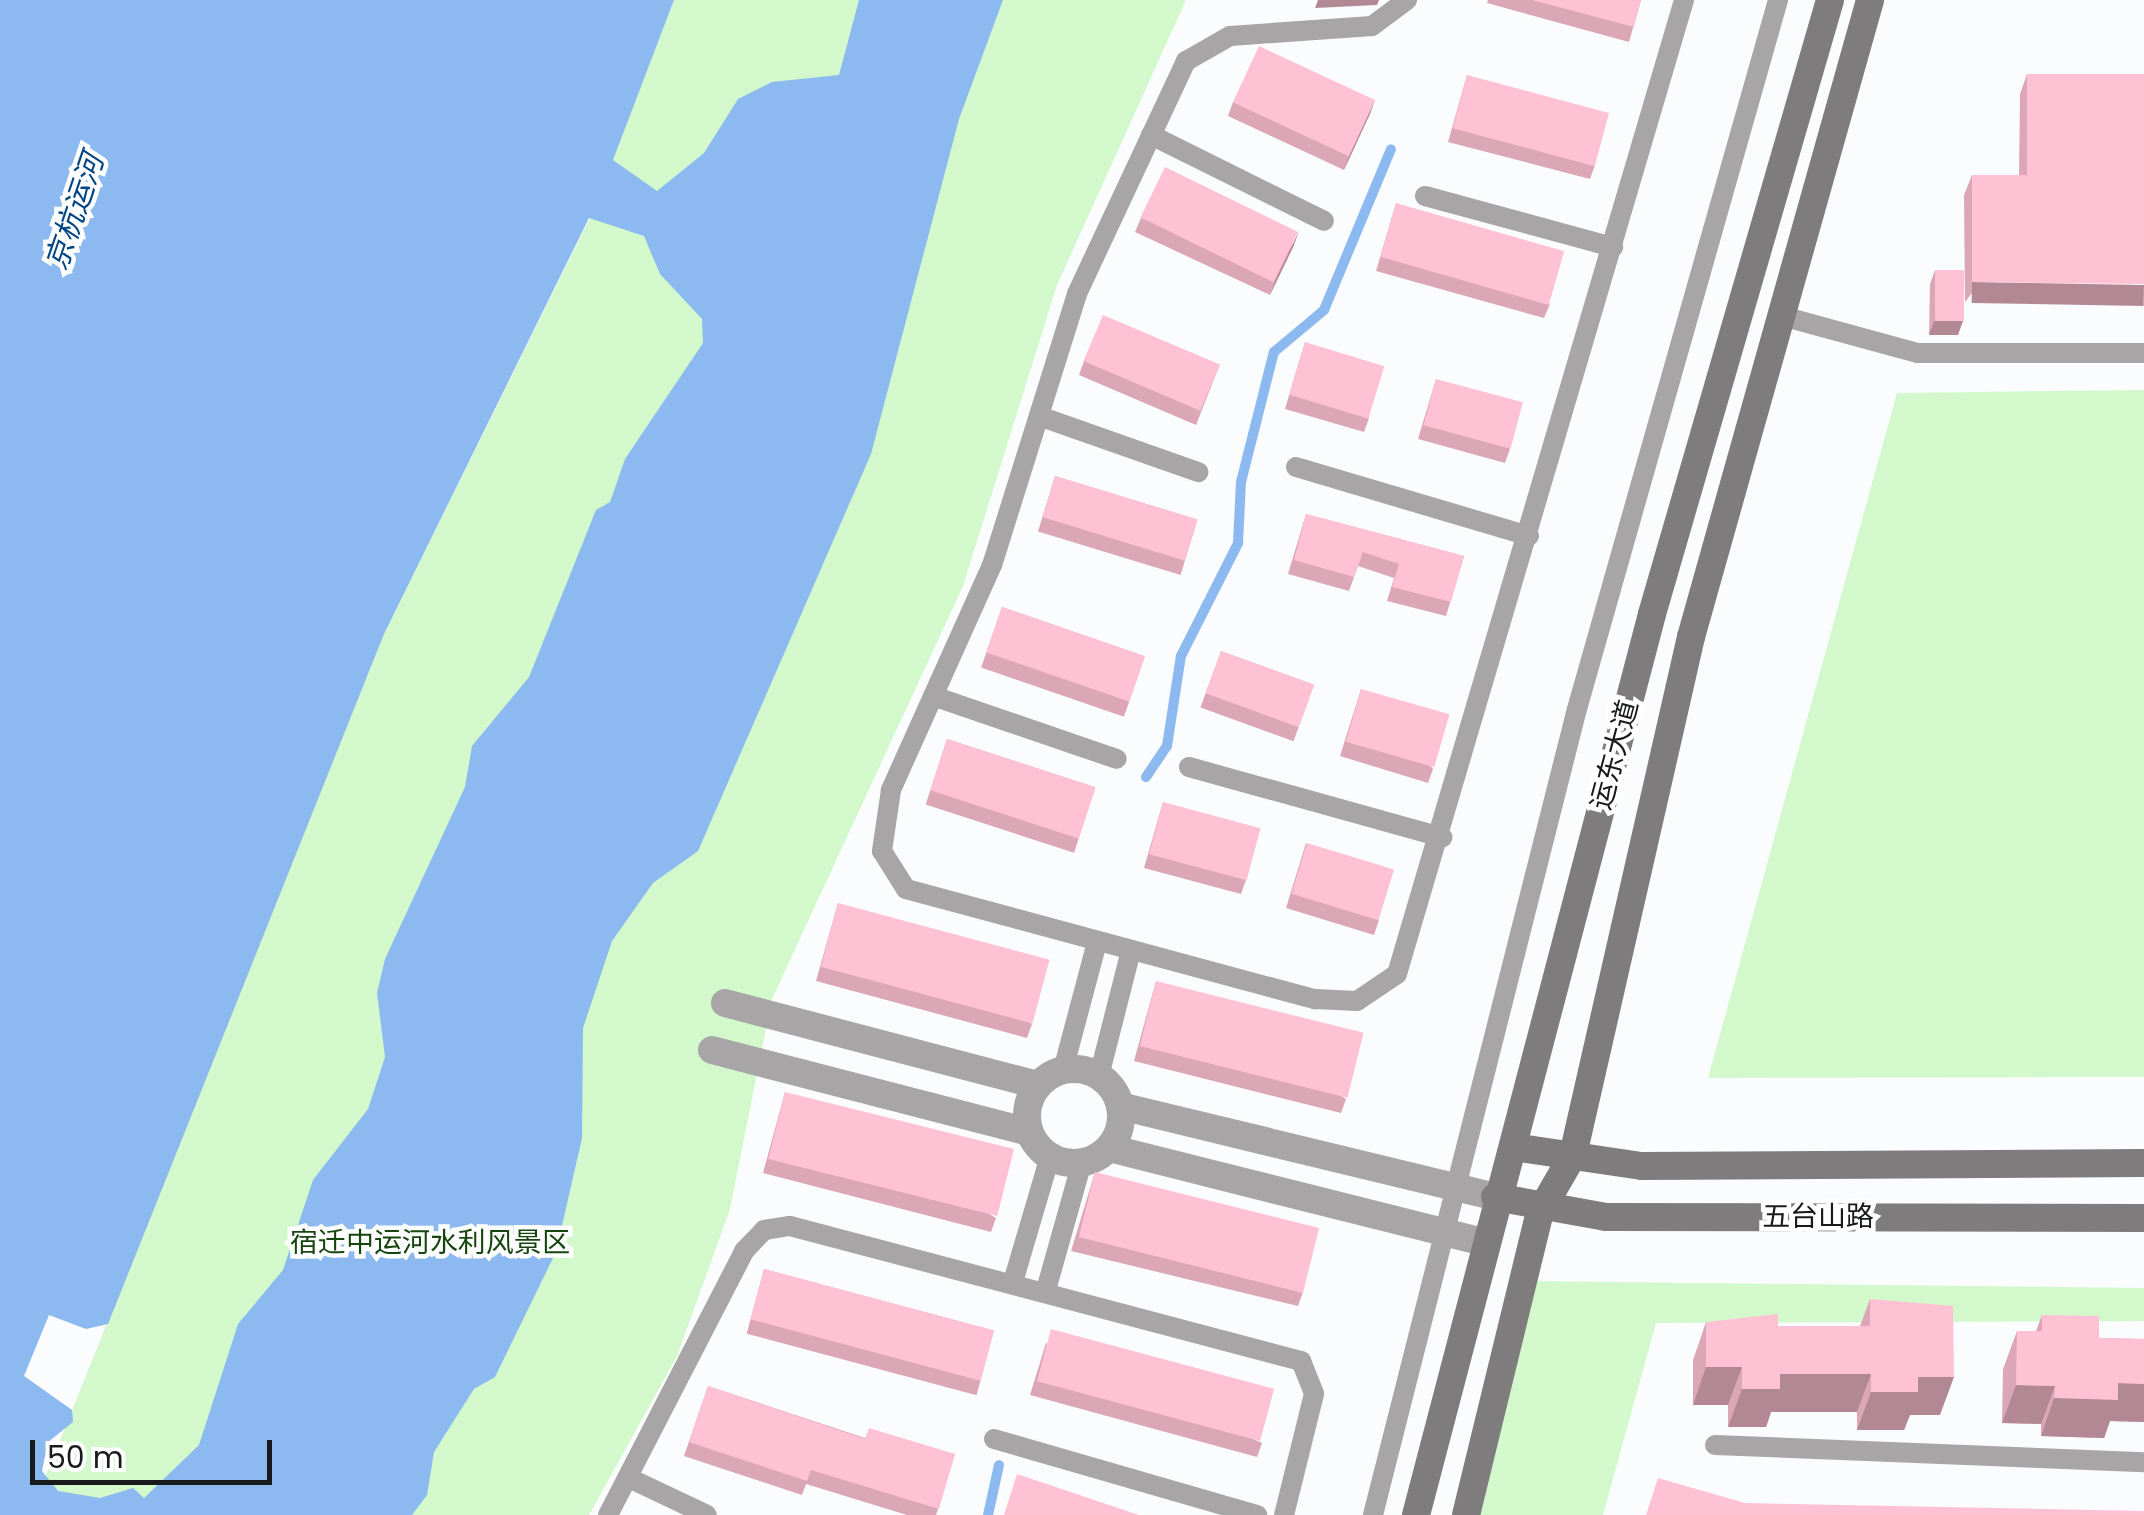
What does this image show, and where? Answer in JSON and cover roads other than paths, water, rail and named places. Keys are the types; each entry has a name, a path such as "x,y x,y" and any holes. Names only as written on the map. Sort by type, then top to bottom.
{"main road":[{"name":"运东大道","path":"1416,1515 1495,1197 1513,1147 1652,614 1830,0"},
{"name":"运东大道","path":"1466,1515 1540,1212 1573,1155 1691,637 1870,0"},
{"name":"五台山路","path":"1513,1147 1642,1166 2144,1163"},
{"name":"五台山路","path":"1495,1197 1540,1212 2144,1218"}],"street":[{"path":"726,1004 1038,1085 1063,1070 1099,1076 1120,1106 1495,1197"},
{"path":"712,1050 1029,1132 1050,1156 1082,1162 1108,1148 1484,1242"},
{"path":"1029,1132 1038,1085"},
{"path":"1108,1148 1120,1106"}],"lane":[{"path":"1407,0 1372,26 1230,36 1186,61 1077,294 992,565 890,790 882,827 888,870 920,894 1315,999 1380,993 1415,932 1684,0"},
{"path":"1373,1515 1452,1186 1778,0"},
{"path":"1151,135 1324,221"},
{"path":"1425,196 1613,247"},
{"path":"1782,316 1917,353 2144,353"},
{"path":"1038,416 1198,472"},
{"path":"1296,467 1529,536"},
{"path":"933,696 1118,758"},
{"path":"1189,767 1442,837"},
{"path":"1063,1070 1097,942"},
{"path":"1099,1076 1130,950"},
{"path":"1014,1282 1050,1156"},
{"path":"1046,1290 1082,1162"},
{"path":"608,1515 744,1250 764,1230 822,1231 1302,1361 1314,1394 1284,1515"},
{"path":"994,1439 1257,1515"},
{"path":"1715,1445 2144,1462"},
{"path":"628,1478 706,1515"}],"water":[{"name":"京杭运河","path":"0,0 674,0 613,160 657,191 704,153 738,99 772,82 839,75 859,0 1003,0 959,119 871,454 698,851 653,883 612,941 583,1028 582,1138 556,1252 495,1377 474,1389 434,1452 427,1495 412,1515 0,1515","holes":["589,218 644,236 660,274 702,319 703,343 625,459 610,502 596,510 529,677 472,746 465,787 385,959 377,993 385,1057 368,1109 313,1180 283,1270 238,1324 199,1445 144,1498 133,1488 100,1498 58,1491 42,1471 48,1442 73,1422 72,1410 24,1376 49,1315 86,1329 108,1324 384,634"]}],"waterway":[{"path":"1146,777 1167,746 1181,656 1238,543 1241,482 1274,352 1324,310 1391,149"},
{"path":"988,1515 999,1465"}],"park label":[{"name":"宿迁中运河水利风景区","path":"430,1243"}]}
